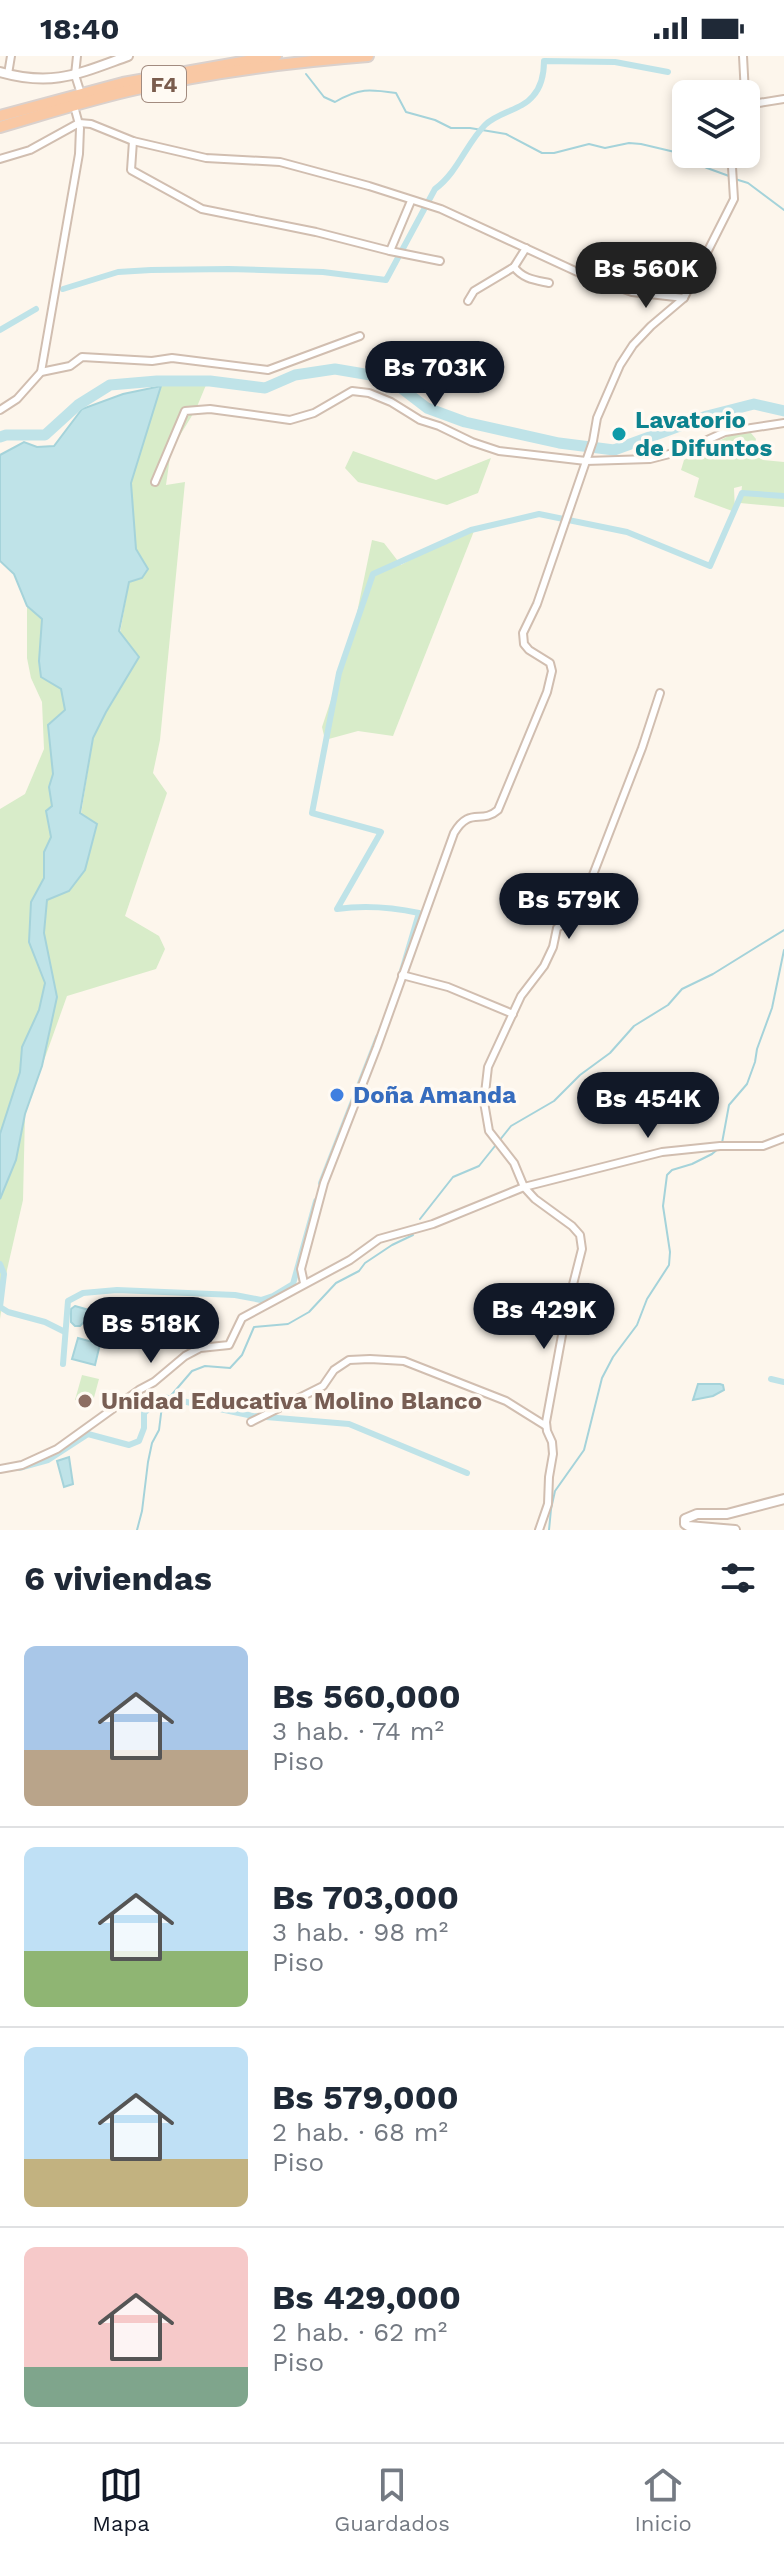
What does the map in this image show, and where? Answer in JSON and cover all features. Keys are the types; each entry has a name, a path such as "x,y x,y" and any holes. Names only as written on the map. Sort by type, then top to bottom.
{"highway":[{"name":"F4","path":"0,116 151,77 276,56"},
{"name":"F4","path":"0,127 135,90 202,77 331,57 368,56"}],"street":[{"path":"11,56 4,73 28,80 75,75 128,56"},
{"path":"77,56 75,75 81,94"},
{"path":"743,56 744,80"},
{"path":"760,103 784,99"},
{"path":"0,410 17,399 41,372 76,169 79,123 74,106"},
{"path":"0,159 30,150 79,123 91,124 133,141 206,158 280,162 441,209 586,276 632,292 684,298"},
{"path":"133,141 131,170 202,209 440,261"},
{"path":"304,1283 301,1269 324,1183 454,833 467,817 491,815 498,810 547,692 552,671 550,663 529,650 524,644 523,633 537,604 593,441 597,418 620,365 633,345 684,298 734,199 733,168"},
{"path":"390,251 411,201"},
{"path":"468,301 474,291 514,267 526,248"},
{"path":"514,267 527,279 549,283"},
{"path":"41,372 70,366 82,357 152,361 172,358 268,370 360,336"},
{"path":"155,482 185,411 210,409 290,420 314,413 352,391 369,393 420,420 499,451 586,461 650,459 685,450 725,432 784,423"},
{"path":"539,1530 548,1504 553,1454 546,1426 582,1249 580,1235 572,1226 524,1187 514,1163 489,1131 484,1102 488,1067 521,996 544,966 557,928 575,917 584,898 660,693"},
{"path":"402,975 448,987 513,1014"},
{"path":"0,1469 22,1465 57,1449 154,1382 185,1356 200,1348 229,1345 242,1318 350,1260 379,1239 433,1224 524,1187 662,1152 720,1146 763,1146 784,1138"},
{"path":"251,1422 323,1386 334,1370 349,1360 370,1359 404,1361 506,1401 546,1426"},
{"path":"735,1530 682,1527 689,1516 727,1514 784,1499"}],"green space":[{"path":"206,385 196,409 171,450 166,485 185,482 160,740 153,773 167,793 125,916 159,936 165,949 156,969 67,996 42,1066 57,997 44,933 47,900 69,891 93,738 106,712 129,582 142,578 148,569 136,549 131,483 161,386"},
{"path":"751,433 756,439 752,454 763,460 784,462 784,507 740,503 742,486 734,488 735,512 694,497 699,478 681,470 684,460 732,434"},
{"path":"353,451 436,480 491,458 478,493 447,505 358,482 345,468"},
{"path":"474,531 393,736 358,731 325,740 322,727 352,637 372,540 384,543 401,565"},
{"path":"27,606 42,619 39,661 61,689 65,710 48,725 53,774 49,787 52,806 46,811 51,837 44,852 44,878 31,903 45,983 39,1010 22,1047 20,1072 0,1134 0,809 25,794 44,749 42,702 31,678 27,658"},
{"path":"25,1114 23,1200 7,1270 0,1319 0,1199 16,1160"},
{"path":"82,1375 99,1379 92,1405 75,1400"}],"water":[{"path":"161,386 131,483 136,549 148,569 142,578 129,582 119,631 139,657 93,738 80,813 97,824 85,870 69,891 47,900 44,933 57,997 42,1066 25,1114 16,1160 0,1199 0,1134 20,1072 22,1047 39,1010 45,983 29,942 31,902 44,878 44,852 51,837 46,811 52,806 49,787 53,774 48,725 65,710 61,689 41,677 42,619 27,606 14,574 0,561 0,455 24,442 37,447 54,446 82,409 123,394"},
{"path":"75,1306 89,1310 80,1326 71,1322 71,1309"},
{"path":"78,1338 100,1344 95,1365 72,1359"},
{"path":"698,1384 720,1384 724,1390 693,1400"},
{"path":"69,1457 73,1484 64,1487 57,1461"}],"waterway":[{"path":"63,289 118,272 151,270 323,272 386,280 435,189 450,174 485,125 523,105 533,96 542,79 544,61 615,62 668,72"},
{"path":"306,74 324,97 335,102 364,91 396,93 406,112 451,128 506,134 542,153 589,144 605,148 641,144 679,153 729,176"},
{"path":"735,179 748,183 784,210"},
{"path":"0,330 36,309"},
{"path":"0,437 45,435 78,405 110,385 210,381 265,388 295,375 335,369 388,378 427,408 465,422 559,443 614,450 707,416 754,404 784,411"},
{"path":"401,974 419,913 378,907 337,909 381,832 312,813 339,673 373,574 471,530 539,514 627,532 710,566 742,493 784,496"},
{"path":"420,1219 453,1177 479,1166 511,1126 554,1101 580,1075 610,1053 634,1026 668,1005 682,989 713,974 784,930"},
{"path":"722,1143 729,1105 747,1084 755,1062 772,1008 784,950"},
{"path":"321,1183 378,1037"},
{"path":"549,1530 555,1491 584,1450 602,1378 637,1325 647,1299 669,1265 663,1206 667,1175 719,1148"},
{"path":"63,1364 68,1301 83,1293 117,1290 235,1295 261,1300 293,1284 316,1201"},
{"path":"137,1530 148,1462 159,1430 162,1406 192,1371 205,1366 230,1368 242,1355 254,1327 288,1324 309,1312 336,1283 359,1271 365,1263 392,1245 413,1235"},
{"path":"0,1264 4,1274 0,1307 65,1332"},
{"path":"771,1379 784,1382"},
{"path":"19,1468 48,1460 88,1434 129,1445 139,1441 144,1428 144,1413 163,1397 253,1416 349,1424 467,1473"}],"place":[{"name":"Lavatorio de Difuntos","path":"619,434"},
{"name":"Doña Amanda","path":"337,1095"},
{"name":"Unidad Educativa Molino Blanco","path":"85,1401"}]}
